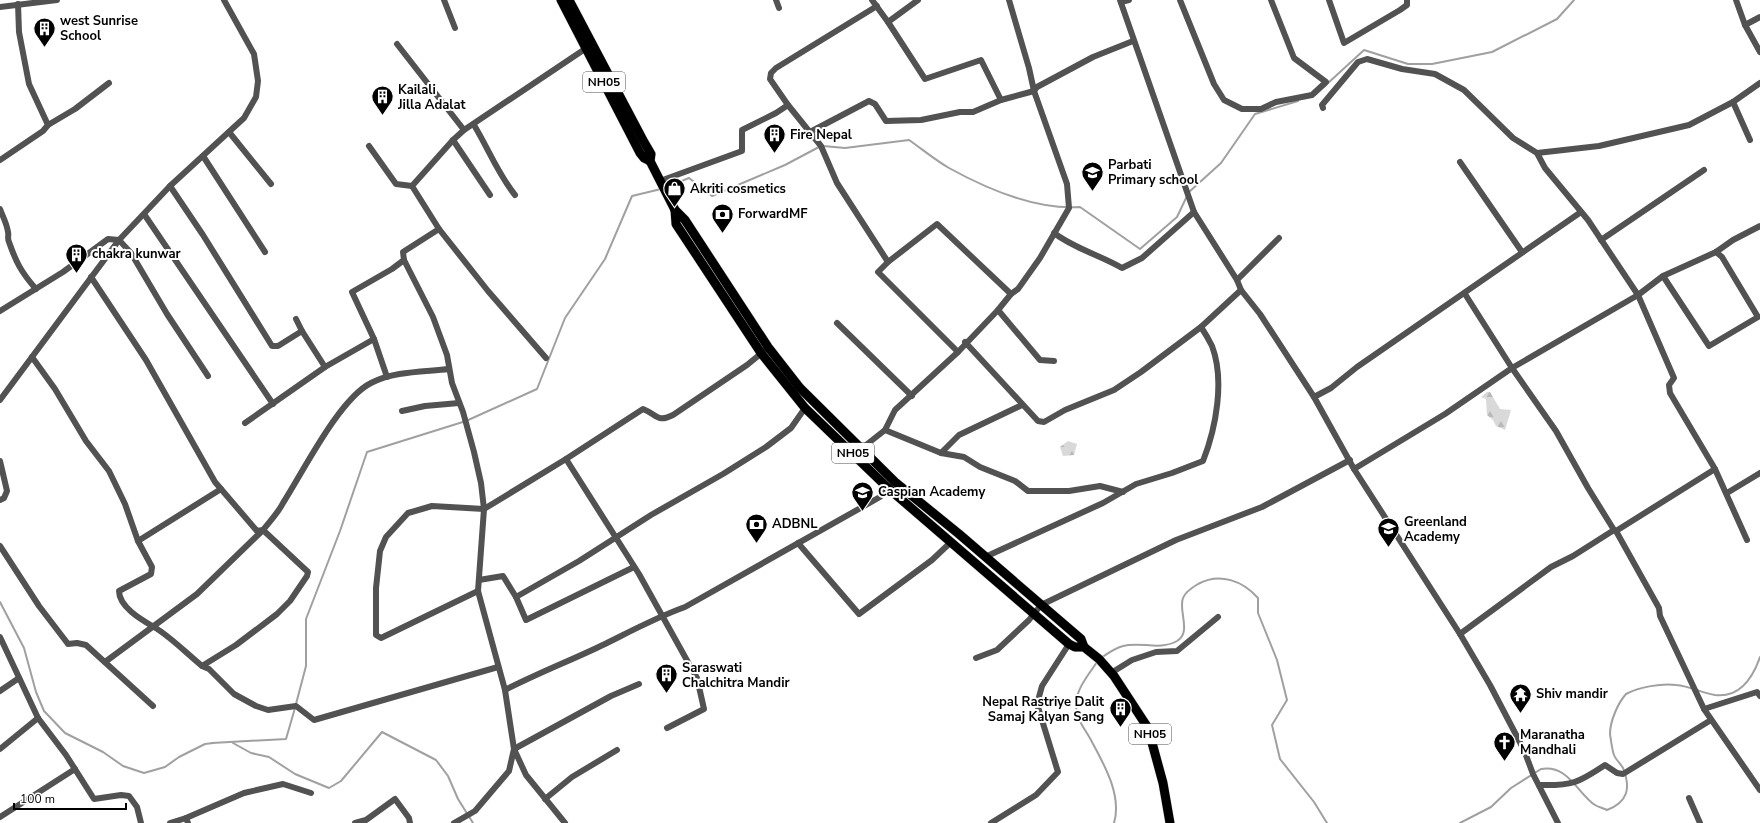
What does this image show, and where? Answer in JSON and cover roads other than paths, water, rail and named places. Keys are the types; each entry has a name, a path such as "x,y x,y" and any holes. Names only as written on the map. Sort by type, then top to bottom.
{"main road":[{"name":"NH05","path":"561,0 640,153 644,158 650,161"},
{"name":"NH05","path":"569,0 651,154 650,161 675,210 685,220 765,350 805,408 888,488 1034,612 1069,644 1075,647 1084,647 1092,652 1112,673 1148,728 1163,783 1170,823"},
{"name":"NH05","path":"765,350 800,388 895,482 1081,639 1084,647"}],"street":[{"path":"0,6 57,0"},
{"path":"0,400 119,240 170,186 244,118 256,97 258,81 254,54 224,0"},
{"path":"444,0 455,28"},
{"path":"776,0 779,8"},
{"path":"872,0 925,79 981,60 1001,100"},
{"path":"888,22 918,0"},
{"path":"862,449 885,430 895,410 912,396 958,352 965,342 998,310 1011,294 1018,289 1070,208 1066,184 1034,91 1029,68 1009,0"},
{"path":"1130,0 1121,1 1133,41 1168,132 1194,212 1237,280 1241,290 1260,314 1314,396 1350,460 1354,470 1460,634 1490,685 1524,750 1558,823"},
{"path":"1180,0 1214,84 1224,100 1242,109 1261,110 1276,102 1312,95 1326,82 1294,58 1271,0"},
{"path":"1329,0 1344,43 1400,10 1407,5 1407,0"},
{"path":"1736,0 1745,24 1760,52"},
{"path":"18,4 19,32 29,84 48,125"},
{"path":"877,6 776,68 771,73 770,79 821,146 837,184 888,262"},
{"path":"1745,24 1760,17"},
{"path":"810,132 869,101 875,104 886,121 921,120 960,112 973,112 1001,100 1034,91 1037,87 1093,57 1133,41"},
{"path":"397,44 464,130"},
{"path":"412,186 453,140 464,130 474,125 585,49"},
{"path":"1323,108 1322,105 1358,62 1367,59 1402,69 1435,74 1464,90 1512,138 1537,153 1545,168 1581,212 1638,295 1674,378 1670,385 1670,393 1715,469 1747,540"},
{"path":"0,160 109,83"},
{"path":"1537,153 1599,146 1689,125 1733,102 1760,83"},
{"path":"1733,102 1750,140"},
{"path":"661,182 742,151 742,130 776,113 788,104"},
{"path":"474,125 504,181 515,195"},
{"path":"229,132 271,184"},
{"path":"453,140 490,195"},
{"path":"369,146 396,184 412,186"},
{"path":"202,156 265,252"},
{"path":"1460,162 1522,252"},
{"path":"1601,240 1704,170"},
{"path":"170,186 207,241 272,346 278,346 302,331"},
{"path":"412,186 439,229 488,292 546,358"},
{"path":"0,209 6,224 8,240 14,253 15,262 24,276 36,289"},
{"path":"1054,233 1068,244 1105,258 1122,268 1142,258 1194,212"},
{"path":"1314,396 1331,388 1357,367 1465,294 1522,252 1581,212"},
{"path":"144,214 273,404"},
{"path":"958,352 878,272 888,262 937,224 1011,294"},
{"path":"1354,470 1445,414 1512,368 1638,295 1663,276 1716,252 1733,240 1760,226"},
{"path":"439,229 402,252 404,260 433,317 447,354 449,369 474,452 481,483 484,509 478,591 505,690 514,749 526,775 565,823"},
{"path":"1237,280 1279,238"},
{"path":"0,311 63,272 108,239 119,240 131,253 167,314 208,376"},
{"path":"1663,276 1709,346 1758,317 1722,257 1716,252"},
{"path":"387,377 374,339 352,292 355,288 392,269 404,260"},
{"path":"91,277 146,360 177,412 198,454 221,489 256,530 263,530 306,569 307,576 290,601 277,614 236,645 202,666"},
{"path":"965,342 1004,382 1022,405 1038,421 1044,422 1064,410 1114,390 1141,372 1201,327 1241,290"},
{"path":"1465,294 1512,368 1556,431 1659,608 1660,616 1704,710 1760,790"},
{"path":"998,310 1040,360 1054,361"},
{"path":"296,318 302,331 325,367"},
{"path":"837,323 912,396"},
{"path":"985,557 1102,503 1136,484 1172,474 1203,461 1212,437 1219,377 1212,346 1201,327"},
{"path":"245,423 325,367 374,339"},
{"path":"478,591 381,638 376,635 376,588 380,551 386,536 408,513 432,506 484,509 643,410 658,418 664,419 673,414 765,350"},
{"path":"32,357 55,389 86,441 109,471 125,504 138,541 152,572 131,585 121,588 118,593 129,610 140,620 153,627 209,670 234,694 256,706 268,710 296,706 314,720 498,667"},
{"path":"105,662 197,594 263,530 282,505 329,429 355,393 371,383 387,377 449,369"},
{"path":"402,411 425,406 459,403"},
{"path":"941,453 959,435 1022,405"},
{"path":"516,597 766,447 791,428 805,408"},
{"path":"885,430 941,453 964,458 980,467 1015,482 1028,491 1069,491 1100,486 1123,492"},
{"path":"566,459 616,537 696,678 704,709 667,728"},
{"path":"976,658 997,650 1029,620 1041,605 1176,540 1262,507 1350,460"},
{"path":"0,461 8,491 4,498 0,500"},
{"path":"1460,634 1551,567 1615,531 1715,469"},
{"path":"1727,493 1760,474"},
{"path":"505,690 542,671 604,645 661,615 685,607 880,497 895,482"},
{"path":"138,541 221,489"},
{"path":"798,543 859,614 932,560 951,542"},
{"path":"0,546 39,606 64,640 68,644 76,643 86,645 153,706"},
{"path":"479,580 503,576 516,597 526,620 634,568"},
{"path":"1112,673 1132,660 1156,652 1177,651 1218,617"},
{"path":"0,637 38,718 94,799 121,795 129,796 137,807 141,823"},
{"path":"991,823 1036,795 1058,772 1037,704 1042,686 1069,644"},
{"path":"0,691 19,678"},
{"path":"454,823 475,811 509,771 514,749 611,696 639,684"},
{"path":"1704,710 1757,692 1760,696"},
{"path":"0,748 38,718"},
{"path":"1539,784 1560,785 1580,781 1605,765 1617,773 1623,774 1711,720"},
{"path":"545,799 572,777 617,750"},
{"path":"0,817 74,769"},
{"path":"170,823 187,820 244,793 283,784 311,793"},
{"path":"1689,798 1700,823"},
{"path":"355,823 366,820 395,799 409,818 410,823"}],"waterway":[{"path":"1315,95 1364,50 1408,64 1432,64 1492,52 1557,19 1574,0"},
{"path":"1189,192 1221,163 1255,114 1298,101"},
{"path":"823,146 845,148 909,140 949,168 996,190 1029,202 1063,207 1080,207 1140,249 1177,217 1187,196"},
{"path":"667,187 689,178 712,196 785,165 819,147"},
{"path":"296,704 306,666 306,619 340,531 367,452 466,421 537,389 565,318 605,259 632,196 661,189"},
{"path":"1101,658 1114,649 1123,646 1157,646 1170,644 1177,641 1184,632 1182,609 1183,598 1192,588 1206,580 1231,580 1252,592 1258,598 1258,613 1277,660 1287,700 1272,725 1280,759 1314,802 1327,823"},
{"path":"0,602 24,648 36,692 44,711 65,733 103,752 123,766 144,773 165,767 179,757 205,744 213,743"},
{"path":"1460,823 1491,807 1511,788 1541,769 1550,769 1565,775 1596,806 1607,810 1614,807 1626,794 1627,782 1623,768 1613,753 1610,729 1615,712 1626,694 1657,685 1681,686 1715,695 1732,693 1738,690 1749,679 1754,672 1760,657"},
{"path":"1097,662 1084,681 1079,692 1076,709 1079,719 1111,781 1116,802 1114,823"},
{"path":"212,743 286,739 295,708"},
{"path":"233,743 251,753 269,757 295,774 329,788 341,781 382,732 436,760 448,776 458,799 473,823"}],"place":[{"name":"west Sunrise School","path":"44,48"},
{"name":"Kailali Jilla Adalat","path":"382,116"},
{"name":"Fire Nepal","path":"775,154"},
{"name":"Parbati Primary school","path":"1092,192"},
{"name":"Akriti cosmetics","path":"674,208"},
{"name":"ForwardMF","path":"722,234"},
{"name":"chakra kunwar","path":"77,274"},
{"name":"Caspian Academy","path":"862,512"},
{"name":"ADBNL","path":"756,544"},
{"name":"Greenland Academy","path":"1388,548"},
{"name":"Saraswati Chalchitra Mandir","path":"667,694"},
{"name":"Shiv mandir","path":"1520,714"},
{"name":"Nepal Rastriye Dalit Samaj Kalyan Sang","path":"1120,728"},
{"name":"Maranatha Mandhali","path":"1505,762"}]}
